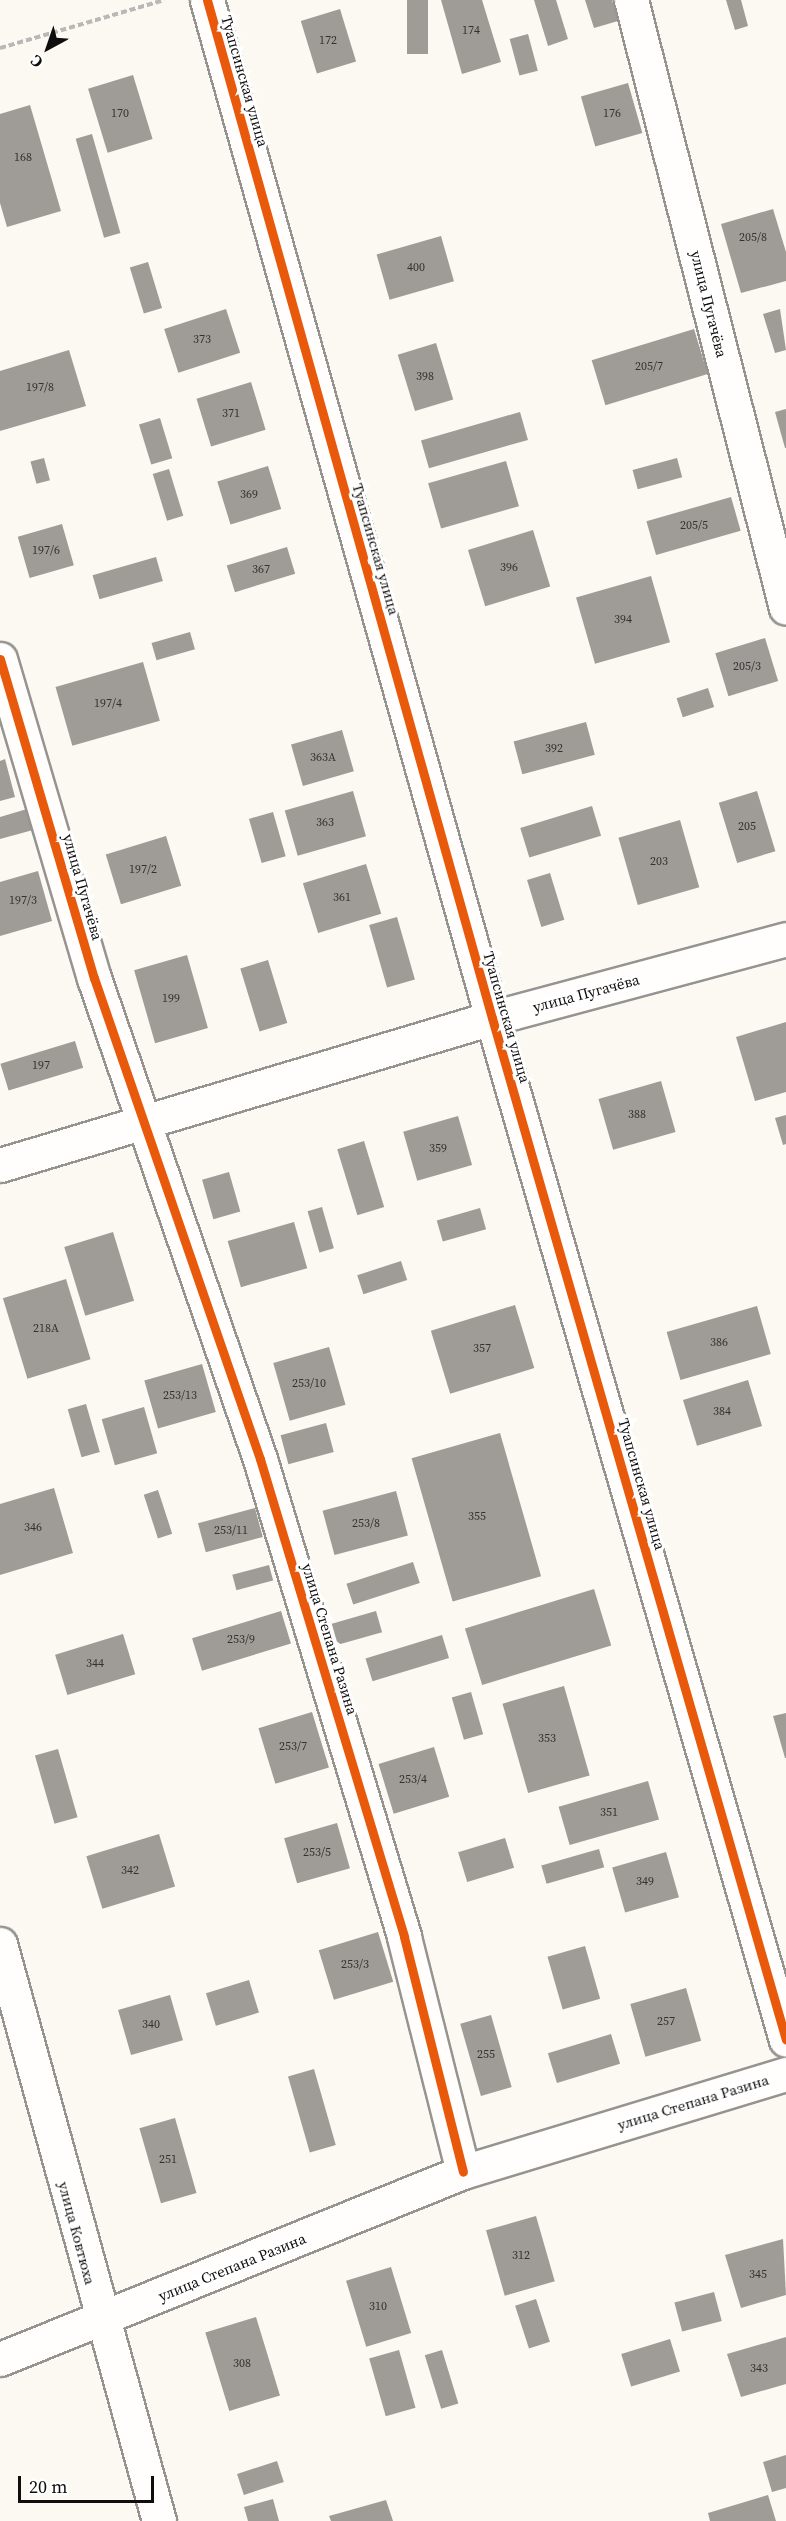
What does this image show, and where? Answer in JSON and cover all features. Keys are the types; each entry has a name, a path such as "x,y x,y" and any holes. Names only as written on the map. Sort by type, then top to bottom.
{"street":[{"name":"Туапсинская улица","path":"207,0 492,1018 786,2040"},
{"name":"улица Пугачёва","path":"631,0 786,608"},
{"name":"улица Пугачёва","path":"0,659 94,978 146,1121"},
{"name":"улица Пугачёва","path":"0,1165 492,1018 786,939"},
{"name":"улица Степана Разина","path":"146,1121 270,1493 404,1937 462,2172"},
{"name":"улица Ковтюха","path":"0,1944 101,2321 159,2521"},
{"name":"улица Степана Разина","path":"0,2359 101,2321 462,2172 786,2074"}],"path":[{"path":"0,48 164,0"}],"building":[{"path":"407,0 428,0 428,54 407,54"},
{"path":"441,0 482,0 501,62 462,74"},
{"path":"534,0 556,0 568,39 548,46"},
{"path":"585,0 612,0 618,21 594,28"},
{"path":"726,0 741,0 748,26 735,30"},
{"path":"340,9 356,62 317,74 301,21"},
{"path":"528,34 538,71 519,76 510,39"},
{"path":"133,75 153,139 108,153 88,89"},
{"path":"628,83 642,133 595,146 581,97"},
{"path":"30,105 61,211 7,227 0,203 0,114"},
{"path":"92,134 120,233 104,238 76,139"},
{"path":"773,209 786,252 786,281 741,293 721,224"},
{"path":"441,236 454,281 390,300 377,254"},
{"path":"148,262 162,308 144,313 130,268"},
{"path":"226,309 240,353 178,373 164,329"},
{"path":"780,309 786,350 775,353 763,314"},
{"path":"694,329 708,374 605,405 592,360"},
{"path":"436,343 453,399 415,411 398,355"},
{"path":"69,350 86,406 0,431 0,371"},
{"path":"251,382 266,430 211,446 196,399"},
{"path":"786,409 786,448 785,448 775,412"},
{"path":"520,412 528,440 429,468 421,440"},
{"path":"160,418 172,458 151,465 139,424"},
{"path":"44,458 50,480 36,484 30,462"},
{"path":"677,458 682,477 638,489 633,470"},
{"path":"506,461 519,506 441,529 428,483"},
{"path":"268,466 281,509 230,525 217,481"},
{"path":"169,469 183,516 167,521 153,474"},
{"path":"731,497 741,531 656,555 646,521"},
{"path":"62,524 74,565 30,578 18,537"},
{"path":"533,530 550,586 485,606 468,550"},
{"path":"287,547 295,574 235,592 227,565"},
{"path":"156,557 163,581 99,599 93,575"},
{"path":"651,576 670,642 595,664 576,597"},
{"path":"190,632 195,649 157,660 152,643"},
{"path":"765,638 778,681 728,696 715,653"},
{"path":"143,662 160,721 72,746 56,687"},
{"path":"708,688 714,707 683,717 677,698"},
{"path":"586,722 595,755 522,774 514,741"},
{"path":"342,730 354,771 303,786 291,745"},
{"path":"5,759 15,797 0,801 0,761"},
{"path":"353,791 366,836 298,856 285,811"},
{"path":"757,791 775,851 737,863 719,803"},
{"path":"592,806 601,836 529,858 520,828"},
{"path":"27,809 33,830 0,839 0,817"},
{"path":"273,812 286,856 262,863 249,819"},
{"path":"680,820 699,887 638,905 618,838"},
{"path":"166,836 181,886 121,904 106,854"},
{"path":"366,864 381,914 318,933 303,883"},
{"path":"38,871 52,921 0,936 0,882"},
{"path":"550,873 564,920 541,927 527,880"},
{"path":"397,917 415,979 387,987 369,925"},
{"path":"187,955 208,1028 155,1043 134,970"},
{"path":"268,960 287,1023 260,1032 240,968"},
{"path":"786,1022 786,1092 755,1101 736,1037"},
{"path":"75,1041 83,1068 9,1091 0,1064"},
{"path":"661,1081 676,1132 613,1150 599,1099"},
{"path":"786,1115 786,1144 783,1145 775,1118"},
{"path":"458,1116 472,1165 417,1181 403,1132"},
{"path":"364,1141 384,1207 357,1215 337,1149"},
{"path":"229,1172 240,1211 213,1219 202,1180"},
{"path":"322,1207 334,1248 319,1252 308,1211"},
{"path":"480,1208 486,1229 443,1242 437,1220"},
{"path":"294,1222 307,1268 241,1287 228,1241"},
{"path":"113,1232 134,1301 85,1316 64,1247"},
{"path":"401,1261 407,1280 363,1294 357,1275"},
{"path":"66,1279 91,1359 27,1379 3,1298"},
{"path":"515,1305 534,1368 450,1394 431,1331"},
{"path":"757,1306 771,1354 680,1380 667,1332"},
{"path":"329,1347 346,1405 290,1421 273,1363"},
{"path":"202,1364 216,1412 158,1429 144,1381"},
{"path":"748,1380 762,1426 697,1446 683,1400"},
{"path":"86,1404 100,1452 82,1457 68,1409"},
{"path":"144,1407 157,1453 115,1465 102,1419"},
{"path":"326,1423 334,1452 288,1464 281,1435"},
{"path":"500,1433 541,1576 453,1602 412,1458"},
{"path":"54,1488 73,1553 0,1575 0,1504"},
{"path":"158,1490 172,1534 158,1538 144,1495"},
{"path":"396,1491 408,1535 334,1555 323,1511"},
{"path":"255,1508 263,1537 206,1552 198,1523"},
{"path":"413,1562 420,1583 353,1605 346,1584"},
{"path":"269,1565 273,1580 236,1590 232,1575"},
{"path":"594,1589 611,1645 482,1685 465,1628"},
{"path":"281,1611 291,1644 202,1671 192,1638"},
{"path":"376,1611 382,1632 338,1645 332,1624"},
{"path":"123,1634 135,1674 67,1695 55,1655"},
{"path":"442,1635 449,1658 373,1681 365,1658"},
{"path":"564,1686 590,1775 528,1793 502,1704"},
{"path":"471,1692 483,1734 464,1740 452,1698"},
{"path":"312,1712 329,1767 275,1784 258,1728"},
{"path":"786,1713 786,1758 785,1758 773,1716"},
{"path":"434,1747 449,1797 394,1814 379,1764"},
{"path":"58,1749 78,1817 54,1824 35,1756"},
{"path":"648,1781 659,1819 570,1845 559,1807"},
{"path":"337,1823 350,1868 297,1883 284,1838"},
{"path":"159,1834 175,1887 102,1909 86,1856"},
{"path":"505,1838 514,1868 467,1882 458,1852"},
{"path":"599,1849 604,1867 547,1884 541,1866"},
{"path":"666,1852 679,1897 625,1913 612,1867"},
{"path":"378,1932 393,1982 334,2000 319,1950"},
{"path":"585,1946 600,1999 563,2010 548,1957"},
{"path":"249,1980 259,2013 216,2026 206,1993"},
{"path":"686,1988 701,2041 645,2057 630,2004"},
{"path":"170,1995 183,2040 131,2055 118,2010"},
{"path":"491,2015 512,2087 481,2096 460,2024"},
{"path":"611,2034 620,2064 557,2083 548,2053"},
{"path":"314,2069 336,2145 310,2152 288,2076"},
{"path":"175,2118 196,2193 161,2203 139,2128"},
{"path":"536,2216 555,2281 505,2296 486,2230"},
{"path":"783,2239 786,2295 741,2308 725,2255"},
{"path":"391,2267 411,2333 366,2347 346,2281"},
{"path":"714,2292 722,2321 682,2332 674,2303"},
{"path":"536,2299 550,2342 529,2349 515,2306"},
{"path":"256,2317 280,2395 229,2411 205,2332"},
{"path":"786,2337 786,2384 741,2397 727,2354"},
{"path":"670,2339 680,2372 631,2386 621,2354"},
{"path":"399,2350 416,2408 386,2416 369,2359"},
{"path":"442,2350 458,2404 441,2409 425,2355"},
{"path":"786,2455 786,2488 772,2492 763,2462"},
{"path":"277,2461 284,2482 244,2495 237,2474"},
{"path":"768,2495 776,2521 710,2521 708,2513"},
{"path":"273,2499 279,2521 248,2521 244,2507"},
{"path":"386,2500 393,2521 331,2521 329,2516"}],"cycle path":[{"path":"207,0 492,1018 786,2040"},
{"path":"0,659 94,978 260,1459 404,1937 463,2172"}]}
